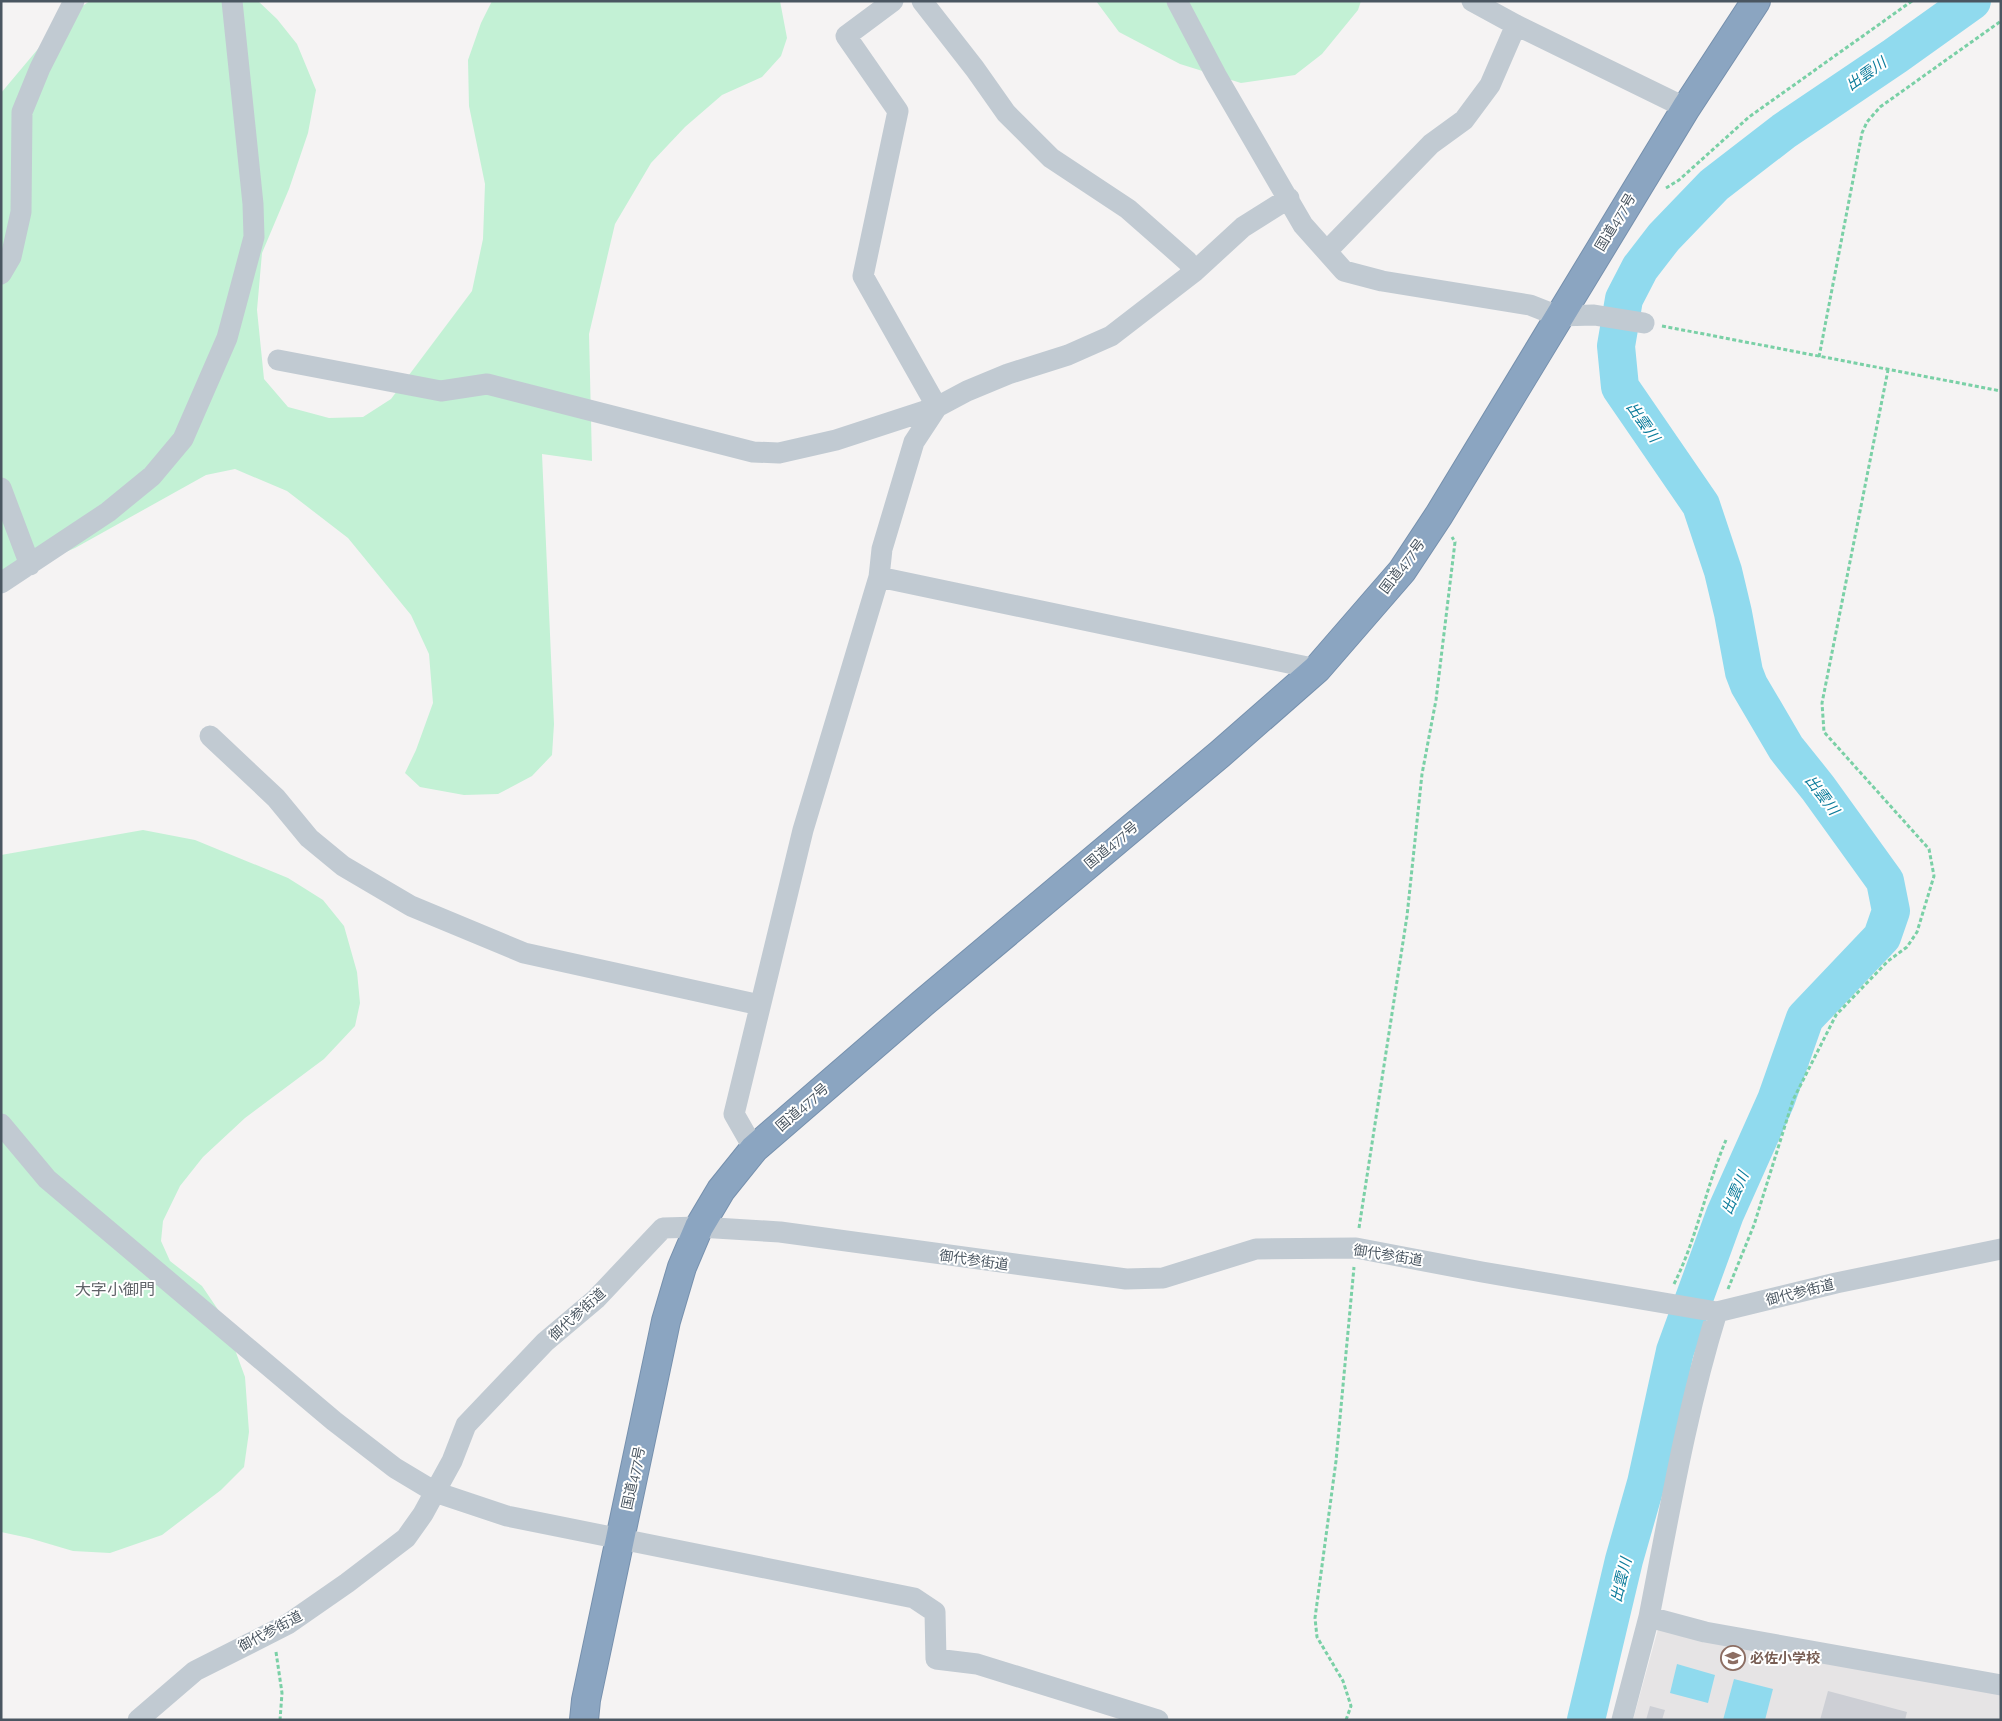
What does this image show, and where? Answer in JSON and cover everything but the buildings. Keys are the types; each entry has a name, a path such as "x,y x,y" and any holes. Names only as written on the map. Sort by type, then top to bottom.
{"highway":[{"name":"国道477号","path":"584,1720 666,1322 682,1267 698,1227 721,1190 754,1149 930,997 1220,754 1317,669 1402,571 1439,515 1558,316 1686,108 1756,1"}],"street":[{"path":"1,274 11,257 21,212 22,112 40,68 74,1"},
{"path":"1,583 108,512 152,476 183,439 227,338 254,237 253,204 232,1"},
{"path":"893,1 846,36 898,111 863,276 937,407"},
{"path":"922,1 975,68 1006,113 1051,158 1128,209 1187,261 1194,272"},
{"path":"1177,1 1216,75 1304,225 1344,271 1382,281 1530,305 1558,316 1594,315 1644,323"},
{"path":"1472,1 1686,108"},
{"path":"1327,251 1430,144 1464,120 1490,85 1516,24"},
{"path":"278,360 441,391 487,384 753,452 780,453 836,440 937,407 975,388 1068,355 1111,336 1194,272 1244,227 1289,198"},
{"path":"754,1149 734,1114 760,1006 804,830 879,577 882,549 914,442 937,407"},
{"path":"1,488 30,565"},
{"path":"879,577 1317,669"},
{"path":"210,736 276,798 309,838 343,866 410,906 524,953 760,1006"},
{"path":"1,1124 47,1179 334,1421 395,1468 435,1492 507,1516 914,1598 934,1612 936,1659 977,1664 1158,1720"},
{"name":"御代参街道","path":"138,1720 194,1671 288,1624 318,1604 406,1538 423,1514 452,1460 466,1425 545,1342 596,1299 663,1228 698,1227 780,1232 1126,1279 1163,1278 1256,1249 1356,1248 1482,1272 1710,1311 2001,1249"},
{"path":"1622,1720 1649,1617 1685,1430 1702,1362 1710,1311"},
{"path":"1649,1617 1705,1632 2001,1685"}],"path":[{"path":"1693,165 1749,117 1912,1"},
{"path":"1820,357 1862,134 1867,122 1880,106 2001,21"},
{"path":"1644,323 2001,391"},
{"path":"1710,1311 1754,1225 1793,1100 1836,1015 1888,961 1907,947 1917,932 1934,876 1929,849 1824,732 1822,703 1888,370"},
{"path":"1346,1720 1351,1706 1343,1681 1317,1637 1314,1618 1336,1461 1356,1248 1407,916 1422,774 1436,700 1455,542 1439,515"},
{"path":"1668,1303 1703,1208 1717,1160 1726,1140"},
{"path":"273,1632 282,1693 280,1720"}],"shaded area":[{"name":"必佐小学校","path":"1658,1629 2001,1692 2001,1720 1633,1720"}],"green space":[{"path":"90,1 258,1 277,19 297,44 316,90 308,133 289,189 262,253 257,310 264,379 288,407 329,418 363,417 391,399 472,291 483,239 485,184 469,106 468,60 481,23 492,1 780,1 787,38 781,56 762,77 722,95 685,127 651,163 615,224 589,334 592,461 542,454 554,724 552,755 532,776 498,794 464,795 420,787 405,773 416,750 433,703 429,654 411,615 348,538 287,491 235,469 206,475 75,548 1,580 1,93 64,18"},
{"path":"1096,1 1361,1 1358,10 1322,54 1295,75 1241,83 1180,64 1119,32"},
{"path":"143,830 195,840 288,878 323,900 344,926 357,972 360,1003 355,1026 324,1059 245,1118 203,1157 180,1186 163,1221 161,1241 170,1261 202,1286 223,1317 245,1377 249,1432 244,1467 221,1490 162,1535 110,1553 73,1551 1,1532 1,855"}],"water":[{"path":"1677,1664 1715,1675 1708,1703 1670,1693"},
{"path":"1734,1679 1773,1689 1765,1720 1723,1720"}],"waterway":[{"name":"出雲川","path":"1586,1720 1624,1560 1646,1483 1675,1351 1725,1214 1776,1100 1805,1018 1882,937 1891,911 1885,881 1818,788 1786,748 1749,685 1744,672 1723,571 1701,505 1620,387 1616,346 1624,299 1640,268 1664,237 1714,185 1784,131 1972,1"}],"place":[{"name":"必佐小学校","path":"1733,1658"}],"district":[{"name":"大字小御門","path":"115,1289"}]}
